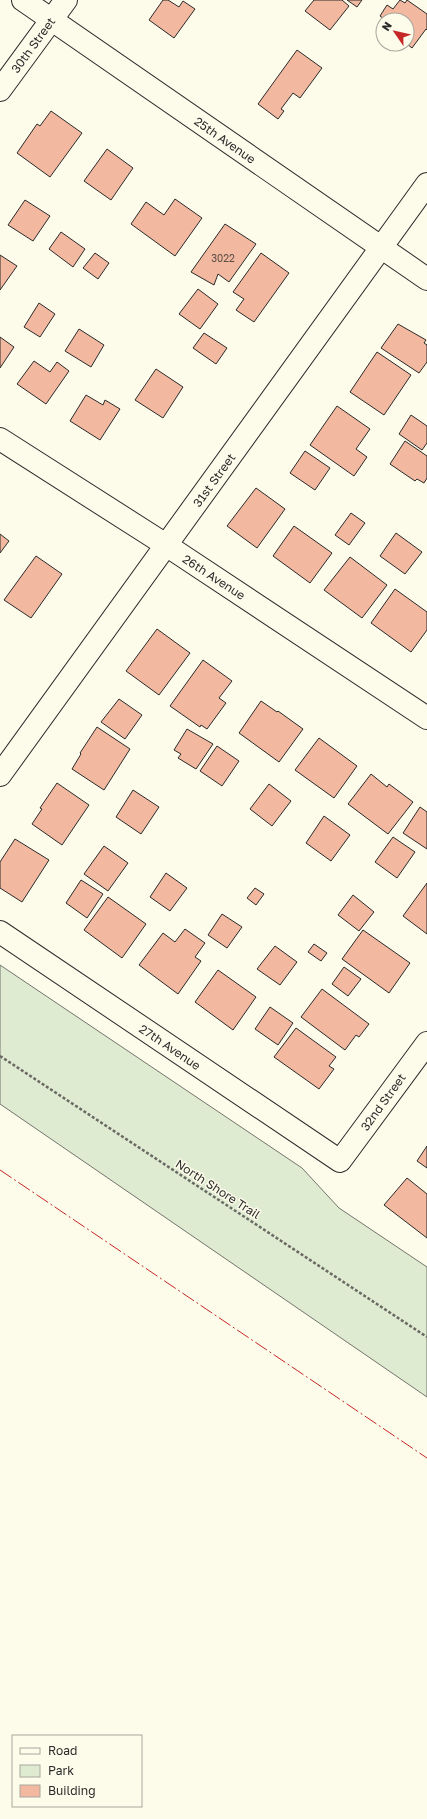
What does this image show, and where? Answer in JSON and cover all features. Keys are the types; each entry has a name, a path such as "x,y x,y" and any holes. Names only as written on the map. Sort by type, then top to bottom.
{"street":[{"name":"25th Avenue","path":"23,0 427,279"},
{"name":"30th Street","path":"0,90 66,0"},
{"name":"31st Street","path":"0,775 427,184"},
{"name":"26th Avenue","path":"0,439 166,545 427,718"},
{"name":"27th Avenue","path":"0,932 340,1161"},
{"name":"32nd Street","path":"340,1161 427,1043"}],"path":[{"name":"North Shore Trail","path":"0,1056 427,1337"}],"green space":[{"path":"0,965 302,1168 339,1208 427,1267 427,1397 0,1104"}],"building":[{"path":"163,0 168,0 179,7 183,1 195,9 174,38 149,20"},
{"path":"314,0 342,0 349,6 330,30 305,11"},
{"path":"347,0 362,0 357,7"},
{"path":"400,0 405,3 407,0 427,14 427,30 426,29 415,44 415,12 383,12 387,5 393,9"},
{"path":"297,50 322,68 300,98 293,93 281,109 284,111 278,119 258,104"},
{"path":"51,111 82,133 50,177 17,153 37,124 40,126"},
{"path":"107,149 133,168 111,200 84,181"},
{"path":"175,199 202,218 175,256 131,224 146,202 164,215"},
{"path":"25,200 50,216 33,241 8,225"},
{"path":"225,224 256,244 229,282 218,274 214,285 191,272"},
{"path":"61,232 85,249 73,267 49,249"},
{"path":"95,253 109,263 98,279 83,268"},
{"path":"261,253 289,273 254,322 236,310 244,299 233,292"},
{"path":"0,255 17,266 0,290"},
{"path":"198,289 218,304 200,329 179,314"},
{"path":"39,303 55,314 40,337 24,327"},
{"path":"398,324 426,340 424,343 427,345 427,362 419,373 381,348"},
{"path":"79,329 104,345 91,367 65,351"},
{"path":"204,333 227,348 216,364 193,348"},
{"path":"0,337 14,347 0,368"},
{"path":"377,352 411,375 384,415 350,392"},
{"path":"34,361 50,372 57,362 69,371 46,404 17,384"},
{"path":"156,369 183,387 163,418 135,400"},
{"path":"86,395 103,405 105,400 120,409 100,440 70,421"},
{"path":"337,406 370,429 356,449 367,457 354,476 310,445"},
{"path":"411,415 427,426 427,443 422,450 399,434"},
{"path":"405,441 427,456 427,478 424,483 417,479 415,481 390,464"},
{"path":"305,451 330,468 315,490 290,473"},
{"path":"256,488 285,509 257,548 227,526"},
{"path":"351,513 365,523 349,545 335,535"},
{"path":"294,526 332,553 310,583 273,556"},
{"path":"396,533 422,552 405,574 380,556"},
{"path":"0,534 9,541 0,553"},
{"path":"36,556 62,574 31,618 4,600"},
{"path":"350,557 387,585 362,618 324,590"},
{"path":"395,589 427,612 427,630 411,652 371,623"},
{"path":"157,629 190,653 159,695 126,671"},
{"path":"203,660 232,681 219,698 226,703 207,729 201,725 200,727 170,706"},
{"path":"119,699 142,715 125,739 101,722"},
{"path":"261,701 303,729 279,762 239,733"},
{"path":"97,727 130,749 104,790 72,769 81,754 80,753"},
{"path":"187,729 213,744 196,769 178,758 181,754 174,750"},
{"path":"319,738 357,766 334,798 295,770"},
{"path":"217,746 239,761 222,786 200,771"},
{"path":"371,774 387,787 389,784 413,802 388,834 348,804"},
{"path":"57,783 89,805 62,845 32,824 42,809 40,808"},
{"path":"269,784 291,801 272,826 250,809"},
{"path":"133,790 159,807 141,834 116,817"},
{"path":"420,807 427,812 427,849 403,833"},
{"path":"324,816 350,835 331,861 306,843"},
{"path":"393,837 415,852 397,878 375,862"},
{"path":"15,839 49,860 22,902 0,888 0,862"},
{"path":"104,846 128,863 108,891 84,874"},
{"path":"166,873 187,888 170,911 150,897"},
{"path":"81,880 103,894 87,918 66,903"},
{"path":"427,883 427,934 403,916"},
{"path":"255,888 264,894 256,905 247,898"},
{"path":"353,895 374,912 359,931 338,915"},
{"path":"108,897 146,924 122,958 84,930"},
{"path":"222,914 242,927 227,948 208,935"},
{"path":"185,929 205,943 195,957 201,961 178,994 139,965 163,933 175,942"},
{"path":"363,930 410,963 389,993 342,959"},
{"path":"314,944 327,953 321,961 308,952"},
{"path":"275,946 297,962 280,985 257,969"},
{"path":"344,967 361,979 348,996 332,984"},
{"path":"218,970 256,997 233,1030 195,1002"},
{"path":"322,989 369,1024 359,1037 356,1035 345,1050 301,1017"},
{"path":"270,1007 293,1023 278,1045 255,1029"},
{"path":"296,1028 336,1057 329,1066 334,1069 319,1089 274,1057"},
{"path":"427,1146 427,1168 417,1161"},
{"path":"407,1178 427,1194 427,1238 384,1205"}],"power":[{"path":"0,1170 427,1458"}]}
